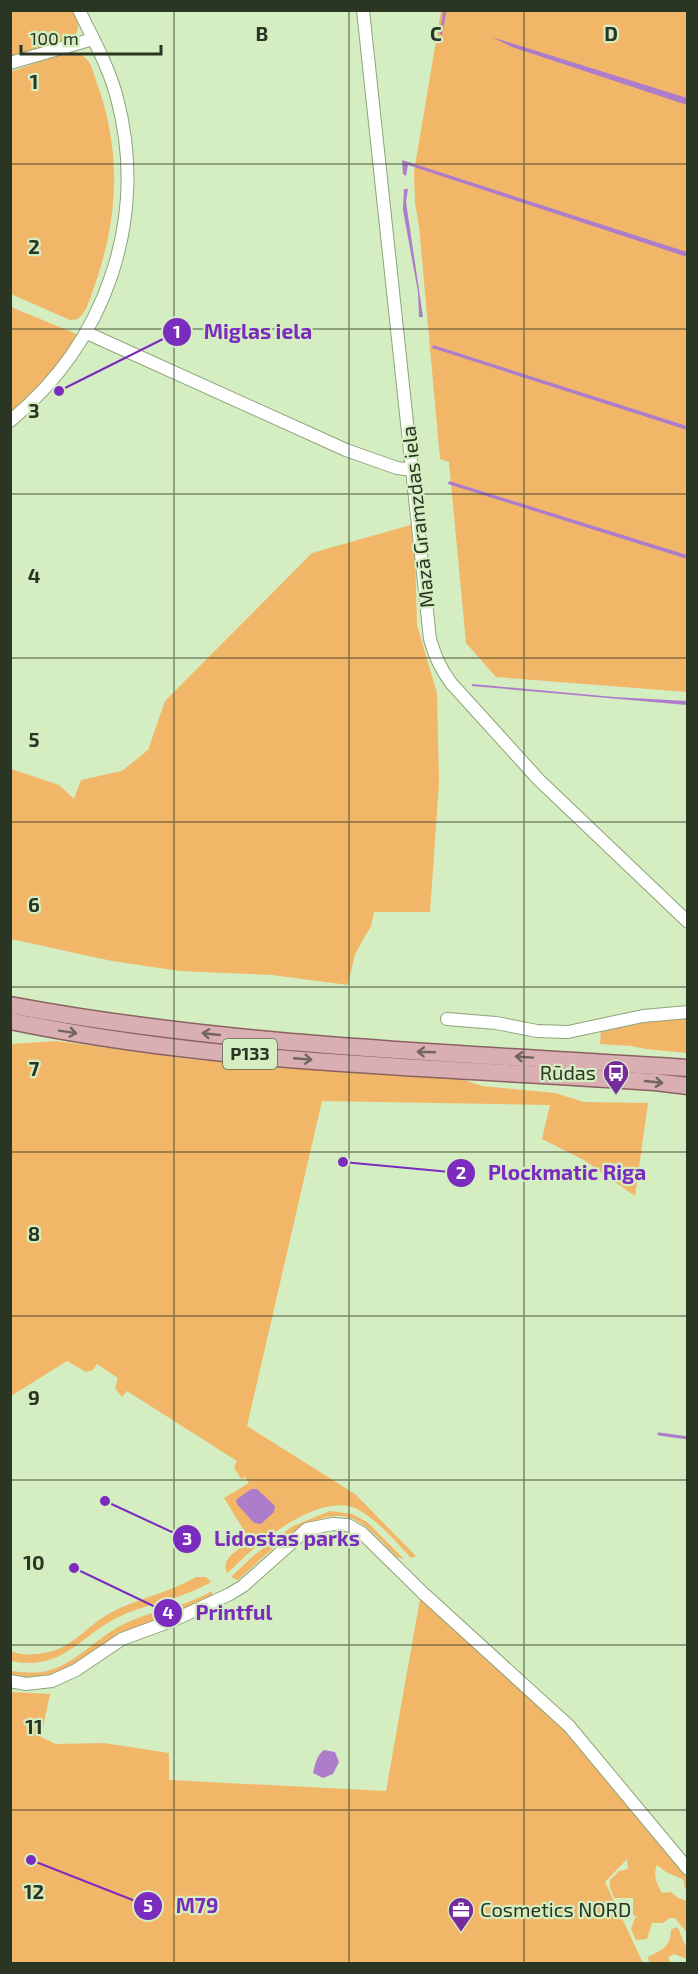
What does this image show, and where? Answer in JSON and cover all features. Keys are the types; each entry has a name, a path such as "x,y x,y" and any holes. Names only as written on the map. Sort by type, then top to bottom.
{"main road":[{"name":"P133","path":"10,1005 119,1023 274,1041 687,1068"},
{"name":"P133","path":"10,1021 176,1048 687,1086"}],"street":[{"path":"10,421 49,386 87,333 104,299 125,221 128,176 125,135 117,97 79,10"},
{"name":"Mazā Gramzdas iela","path":"363,10 430,639 435,657 441,670 539,780 687,922"},
{"path":"10,63 93,39"},
{"path":"87,333 346,450 397,468 413,470"},
{"path":"447,1019 496,1023 537,1031 568,1032 643,1016 687,1012"},
{"path":"10,1682 52,1681 76,1670 122,1639 174,1620 230,1594 243,1586 307,1529 333,1524 348,1525 362,1533 423,1593 569,1726 687,1869"}],"shaded area":[{"path":"11,11 73,11 78,28 73,38 11,58"},
{"path":"441,11 687,11 687,692 496,677 466,643 449,462 440,459 415,203 414,172"},
{"path":"492,37 687,98 687,105 512,47"},
{"path":"68,52 86,58 91,67 106,115 112,143 114,171 110,226 96,281 84,312 78,319 70,320 11,294 10,72"},
{"path":"402,160 687,252 687,257 408,165 406,176 403,174"},
{"path":"404,189 408,189 406,202 423,317 419,317 418,292 403,210"},
{"path":"11,307 79,335 46,380 11,414"},
{"path":"433,345 687,426 687,430 432,348"},
{"path":"449,481 687,555 687,559 448,484"},
{"path":"414,524 417,625 437,693 439,783 430,912 374,912 371,926 355,954 348,985 272,975 180,971 112,961 11,939 11,769 59,785 74,799 81,780 122,771 148,750 165,701 312,553"},
{"path":"472,684 687,701 687,705 472,686"},
{"path":"687,1015 687,1053 600,1044 601,1028 606,1026"},
{"path":"57,1041 189,1059 455,1077 482,1086 555,1093 584,1102 648,1103 635,1196 584,1160 542,1139 550,1105 322,1101 247,1426 355,1494 416,1556 411,1558 379,1525 357,1509 344,1505 330,1506 301,1516 286,1525 251,1551 227,1573 226,1562 232,1554 250,1540 224,1498 249,1483 245,1477 241,1479 234,1467 237,1461 127,1391 122,1397 115,1388 118,1378 97,1364 93,1370 86,1372 67,1361 11,1396 11,1044"},
{"path":"251,1489 257,1489 275,1506 274,1512 261,1524 254,1523 237,1504 236,1500"},
{"path":"330,1511 352,1514 367,1522 404,1559 397,1557 358,1521 336,1516 305,1526 275,1547 238,1580 231,1577 253,1556 293,1526"},
{"path":"196,1577 206,1577 211,1582 190,1592 125,1614 96,1630 60,1656 30,1663 11,1661 11,1651 33,1654 64,1647 110,1613"},
{"path":"212,1591 212,1598 66,1671 40,1679 11,1677 10,1671 38,1672 58,1667 126,1623 191,1601"},
{"path":"420,1599 562,1728 687,1875 687,1890 684,1880 657,1865 655,1872 662,1893 671,1892 687,1901 687,1933 675,1918 670,1918 663,1923 652,1923 647,1939 636,1940 631,1929 635,1918 638,1917 633,1915 633,1898 614,1898 610,1887 610,1880 619,1871 628,1869 627,1859 605,1882 643,1963 11,1963 10,1692 50,1694 41,1737 56,1744 104,1743 169,1753 169,1780 386,1791"},
{"path":"324,1750 335,1752 339,1762 333,1774 323,1778 313,1773 318,1757"},
{"path":"676,1927 687,1946 687,1959 674,1954 668,1957 671,1963 649,1963 648,1957 665,1947 671,1930"}],"waterway":[{"path":"441,33 445,10"},
{"path":"659,1434 688,1438"}],"place":[{"name":"Miglas iela","path":"59,391"},
{"name":"Rūdas","path":"616,1096"},
{"name":"Plockmatic Riga","path":"343,1162"},
{"name":"Lidostas parks","path":"105,1501"},
{"name":"Printful","path":"74,1568"},
{"name":"M79","path":"31,1860"},
{"name":"Cosmetics NORD","path":"461,1933"}]}
